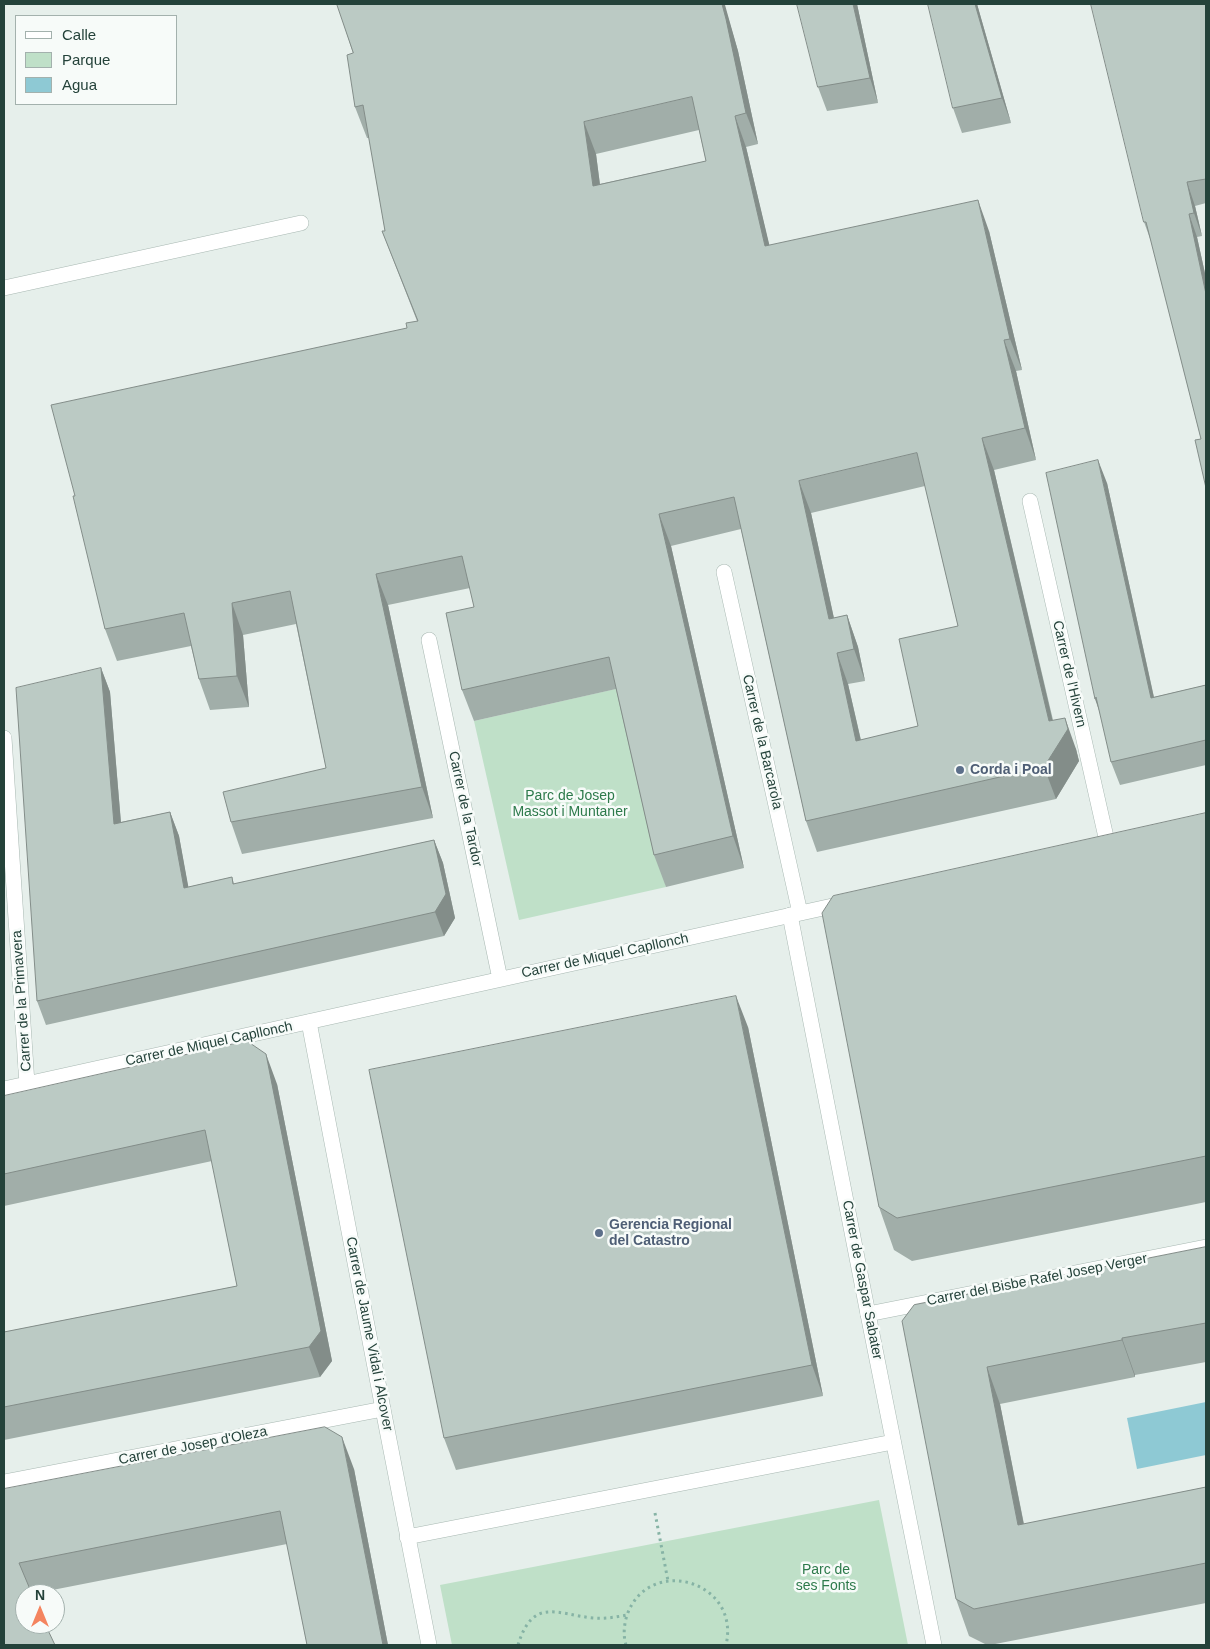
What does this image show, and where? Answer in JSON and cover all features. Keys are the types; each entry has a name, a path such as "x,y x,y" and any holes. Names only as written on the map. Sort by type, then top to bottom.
{"street":[{"path":"4,288 301,223"},
{"name":"Carrer de l'Hivern","path":"1030,502 1103,847 1126,842"},
{"name":"Carrer de la Barcarola","path":"724,572 795,914"},
{"name":"Carrer de la Tardor","path":"429,640 500,979"},
{"name":"Carrer de la Primavera","path":"4,738 27,1084"},
{"name":"Carrer de Miquel Capllonch","path":"4,1089 857,900"},
{"name":"Carrer de Gaspar Sabater","path":"795,914 868,1314 934,1645"},
{"name":"Carrer de Jaume Vidal i Alcover","path":"309,1022 429,1645"},
{"name":"Carrer del Bisbe Rafel Josep Verger","path":"868,1314 1206,1247"},
{"name":"Carrer de Josep d'Oleza","path":"4,1482 383,1409"},
{"path":"407,1537 893,1442"}],"path":[{"path":"660,1541 668,1581"},
{"path":"626,1645 624,1639 625,1622 630,1606 641,1594 655,1584 668,1581 687,1582 702,1587 715,1598 724,1611 728,1627 726,1645"},
{"path":"518,1645 524,1630 542,1612 562,1612 605,1619 627,1615"}],"green space":[{"name":"Parc de Josep Massot i Muntaner","path":"620,688 666,887 519,920 474,721"},
{"name":"Parc de ses Fonts","path":"879,1500 908,1645 452,1645 440,1585"}],"water":[{"path":"1206,1402 1206,1455 1137,1469 1127,1418"}],"building":[{"path":"337,4 722,4 746,113 735,116 765,246 978,200 1010,339 1004,340 1025,428 982,438 1049,721 1065,718 1068,729 1044,767 806,821 734,497 659,514 733,836 654,855 609,657 462,690 446,613 474,607 462,556 376,574 422,787 231,822 223,792 326,768 290,591 232,603 237,676 199,679 184,613 105,629 73,496 75,496 51,405 407,328 406,323 418,321 382,231 385,231 363,105 355,107 347,55 353,53","holes":["692,97 706,161 593,186 584,122","917,453 958,626 899,639 918,726 856,741 837,653 854,649 847,615 829,619 799,481"]},
{"path":"797,4 853,4 870,78 818,87"},
{"path":"928,4 975,4 1002,98 953,108"},
{"path":"1091,4 1206,4 1206,179 1187,182 1194,213 1189,214 1206,294 1206,488 1195,440 1201,439 1146,222 1144,222"},
{"path":"1098,460 1151,698 1206,685 1206,740 1111,762 1096,697 1095,699 1046,473"},
{"path":"101,668 114,824 170,812 184,888 232,877 233,884 434,840 446,894 435,912 37,1001 16,688"},
{"path":"1206,813 1206,1156 897,1218 879,1207 822,913 833,896"},
{"name":"Gerencia Regional del Catastro","path":"736,996 812,1365 444,1438 369,1070"},
{"path":"247,1041 266,1054 321,1331 309,1347 4,1407 4,1332 237,1286 205,1130 4,1174 4,1096"},
{"path":"1206,1247 1206,1323 1122,1338 1122,1340 987,1367 1018,1525 1206,1487 1206,1563 974,1609 956,1599 902,1321 914,1305"},
{"path":"325,1427 342,1437 383,1645 307,1645 280,1511 19,1563 28,1584 15,1584 15,1634 50,1634 55,1645 4,1645 4,1489"}],"place":[{"name":"Corda i Poal","path":"960,770"},
{"name":"Gerencia Regional del Catastro","path":"599,1233"}]}
